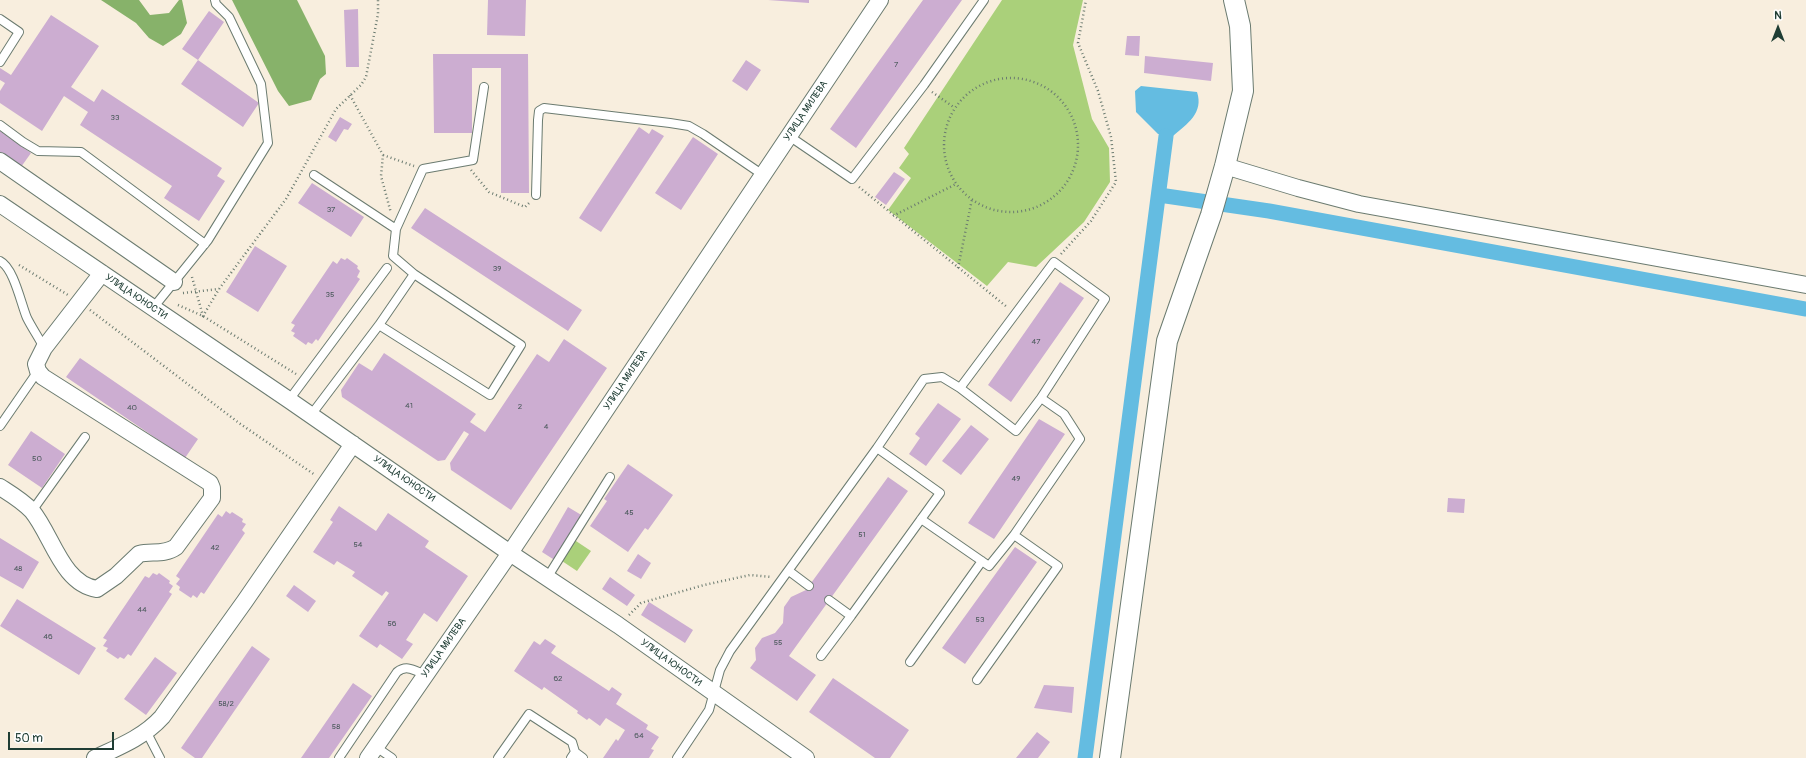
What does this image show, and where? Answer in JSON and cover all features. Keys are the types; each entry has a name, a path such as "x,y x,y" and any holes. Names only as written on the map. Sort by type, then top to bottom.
{"street":[{"name":"УЛИЦА МИЛЕВА","path":"372,752 510,554 880,0"},
{"path":"1110,758 1167,341 1211,215 1225,166 1243,91 1240,26 1234,0"},
{"path":"0,161 174,282"},
{"path":"1225,166 1298,188 1359,204 1806,285"},
{"name":"УЛИЦА ЮНОСТИ","path":"0,204 102,273 157,303 311,415 510,554 618,625 713,694 806,758"},
{"path":"0,487 32,511 63,563 80,584 96,589 116,576 139,554 164,552 176,547 212,498 213,492 210,483 69,396 43,378 38,371 37,359 44,348 102,273"},
{"path":"95,758 130,741 146,731 162,717 328,484 354,444"}],"lane":[{"path":"157,303 204,244 268,143 261,84 229,17 216,4 215,0"},
{"path":"789,136 852,179 924,85 984,0"},
{"path":"0,19 19,32 0,62"},
{"path":"379,325 490,395 521,344 414,274 393,256 396,229 423,169 473,160 484,87"},
{"path":"536,195 538,120 539,111 544,108 689,126 763,175"},
{"path":"0,125 22,142 38,151 80,152 204,244"},
{"path":"314,175 396,229"},
{"path":"0,261 3,262 11,274 26,316 44,348"},
{"path":"678,758 709,710 720,670 730,651 877,448 924,379 942,376 1016,431 1042,398 1105,299 1054,262 960,388"},
{"path":"290,400 387,268"},
{"path":"311,415 379,325 414,274"},
{"path":"0,426 38,371"},
{"path":"921,519 990,566 1014,535 1080,439 1064,414 1042,398"},
{"path":"32,511 84,437"},
{"path":"821,656 940,492 877,448"},
{"path":"547,578 610,476"},
{"path":"977,680 1058,566 1014,535"},
{"path":"910,662 982,561"},
{"path":"789,571 809,586"},
{"path":"829,600 851,616"},
{"path":"339,758 397,672 402,668 408,668 426,675"},
{"path":"498,758 529,714 572,742 573,755 584,758"},
{"path":"146,731 160,758"},
{"path":"372,752 392,758"}],"path":[{"path":"188,264 203,316 219,289 286,199 336,109 361,85 366,77 378,14 378,0"},
{"path":"1054,262 1091,221 1116,182 1111,137 1098,91 1078,43 1086,0"},
{"path":"1009,78 1024,79 1039,84 1052,91 1062,101 1071,114 1076,128 1079,143 1078,157 1073,172 1066,185 1055,196 1043,204 1029,210 1014,212 992,208 972,199 956,184 947,162 945,147 946,132 955,108 968,94 980,86 994,80 1009,78"},
{"path":"924,85 955,108"},
{"path":"350,95 382,155 381,176 396,229"},
{"path":"382,155 423,169"},
{"path":"465,162 489,192 525,207 536,195"},
{"path":"852,179 861,190 1016,314"},
{"path":"893,216 956,184"},
{"path":"958,268 972,199"},
{"path":"13,261 79,302 239,423 328,484"},
{"path":"157,303 197,291 219,289"},
{"path":"618,625 641,603 750,575 782,579"}],"green space":[{"path":"101,0 139,0 150,15 169,13 179,0 182,0 187,23 181,34 163,46 149,38 136,23"},
{"path":"232,0 297,0 325,56 326,74 320,79 311,100 289,106 278,91"},
{"path":"1002,0 1083,0 1073,45 1092,119 1109,148 1110,182 1084,222 1036,267 1008,262 987,286 888,210 911,178 899,168 909,154 904,148"},
{"path":"573,539 591,551 577,571 559,559"}],"water":[{"path":"1141,86 1197,92 1199,99 1196,112 1189,122 1173,136 1158,134 1136,112 1135,91"}],"building":[{"path":"488,0 526,0 525,36 487,35"},
{"path":"768,0 809,0 809,3"},
{"path":"923,0 962,0 856,148 830,129"},
{"path":"358,9 359,67 346,67 344,10"},
{"path":"209,11 224,22 198,60 182,49"},
{"path":"51,15 99,46 71,87 94,102 102,89 222,168 217,176 225,181 199,221 164,198 172,186 80,125 88,112 64,96 42,131 0,103 0,91 5,83 0,80 0,68 11,75"},
{"path":"1127,36 1140,36 1139,56 1125,55"},
{"path":"433,54 528,54 529,193 501,193 501,68 472,68 472,133 434,133"},
{"path":"1145,56 1213,63 1211,81 1144,73"},
{"path":"198,60 259,103 243,127 181,84"},
{"path":"746,60 761,70 747,91 732,81"},
{"path":"340,117 352,124 348,130 344,129 336,142 328,137"},
{"path":"639,127 649,134 652,129 664,136 601,232 579,218"},
{"path":"0,131 31,153 21,167 0,152"},
{"path":"693,137 718,154 681,210 655,193"},
{"path":"894,172 905,179 886,205 875,197"},
{"path":"312,183 364,217 351,237 298,203"},
{"path":"425,208 582,310 568,331 411,228"},
{"path":"255,246 287,266 258,312 226,292"},
{"path":"341,258 345,260 347,258 358,266 357,268 360,271 357,277 360,279 318,341 316,339 312,344 308,342 306,345 293,336 295,333 291,331 295,325 291,323 333,261 337,264"},
{"path":"1060,282 1084,298 1011,402 988,385"},
{"path":"564,339 607,368 511,510 451,470 450,463 469,434 464,431 445,460 438,461 342,397 341,390 359,363 372,371 384,353 476,414 470,422 485,432 537,354 549,362"},
{"path":"80,358 198,439 185,458 66,377"},
{"path":"938,403 961,419 926,466 909,454 920,438 915,434"},
{"path":"1039,419 1065,434 994,539 968,523"},
{"path":"971,425 989,439 961,475 942,461"},
{"path":"31,431 65,454 42,488 8,465"},
{"path":"628,464 673,495 648,530 645,528 628,552 590,526 607,501 604,499"},
{"path":"888,477 908,491 789,656 816,675 797,701 750,668 756,660 755,648 762,638 775,633 783,623 784,607 791,597 806,590"},
{"path":"1448,498 1465,499 1464,513 1447,512"},
{"path":"339,506 376,531 388,513 429,541 425,547 468,576 437,622 424,613 406,640 413,644 402,659 380,644 377,648 359,636 389,593 386,591 382,596 352,576 355,572 337,561 334,565 313,552 333,522 330,520"},
{"path":"568,507 583,516 556,561 542,552"},
{"path":"226,511 230,514 232,512 243,519 242,522 246,524 242,530 245,533 204,594 201,592 197,598 193,595 191,598 179,590 180,587 176,584 180,579 176,576 218,514 222,517"},
{"path":"0,538 39,562 23,589 0,576"},
{"path":"1015,547 1037,562 965,664 942,648"},
{"path":"638,554 651,563 641,579 627,571"},
{"path":"153,573 157,575 159,573 170,581 169,583 173,586 169,592 172,594 131,656 128,654 124,659 120,657 118,659 106,651 108,648 103,646 107,640 103,638 145,576 149,578"},
{"path":"610,577 635,595 627,606 602,589"},
{"path":"294,585 316,601 308,612 286,596"},
{"path":"17,599 96,648 79,675 0,626"},
{"path":"649,602 693,630 685,643 641,615"},
{"path":"545,639 556,646 551,653 609,691 612,687 622,694 616,704 648,725 646,729 659,737 651,749 654,750 649,758 603,758 616,739 618,741 625,730 606,718 600,726 589,718 587,720 577,713 578,711 544,687 542,690 514,671 534,641 540,645"},
{"path":"252,646 270,659 202,758 195,758 181,748"},
{"path":"155,657 177,673 146,715 124,699"},
{"path":"833,678 909,730 890,758 875,758 809,712"},
{"path":"353,683 372,696 329,758 301,758"},
{"path":"1044,685 1074,687 1072,713 1034,708"},
{"path":"1037,732 1050,742 1038,758 1016,758"}],"waterway":[{"path":"1085,758 1166,136"},
{"path":"1159,195 1269,211 1806,309"}]}
